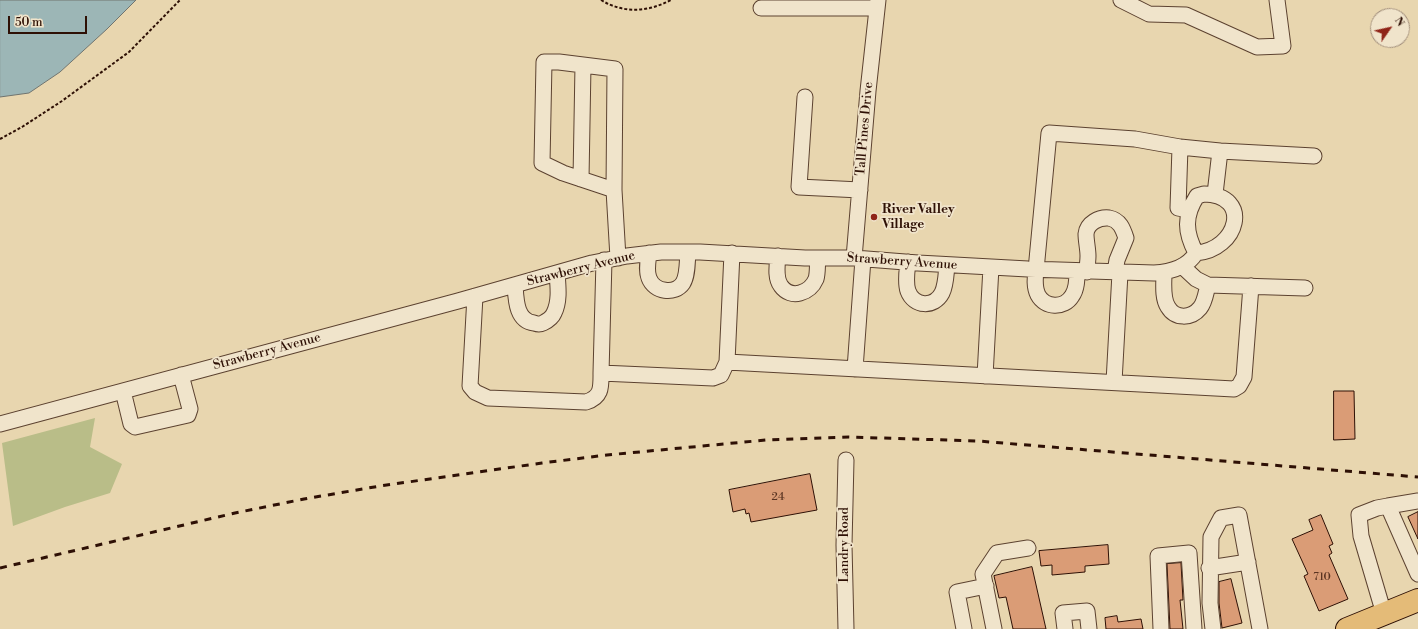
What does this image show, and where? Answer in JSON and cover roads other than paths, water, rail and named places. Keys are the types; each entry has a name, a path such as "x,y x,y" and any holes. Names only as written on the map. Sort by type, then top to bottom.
{"highway":[{"path":"1347,629 1384,614 1417,604"}],"street":[{"path":"1121,0 1149,14 1186,14 1257,47 1283,46 1277,0"},
{"path":"761,8 878,4"},
{"name":"Tall Pines Drive","path":"855,369 860,190 868,91 878,4"},
{"path":"475,296 470,386 475,392 488,398 586,402 594,400 601,388 601,372 611,259 614,190 615,69 559,62 544,62 542,163 564,173 614,190"},
{"path":"581,179 583,65"},
{"path":"805,97 799,187 860,190"},
{"path":"1114,382 1118,272 1116,260 1126,238 1121,226 1113,219 1104,218 1096,220 1091,224 1086,233 1088,255 1073,295 1068,302 1060,305 1048,304 1039,297 1036,289 1036,270 1049,133 1135,139 1180,147 1220,151 1314,156"},
{"path":"1180,147 1178,208 1189,210"},
{"path":"1196,253 1190,242 1187,218 1189,210 1197,196 1204,194 1215,194 1220,151"},
{"name":"Strawberry Avenue","path":"0,424 611,259 649,253 732,253 818,258 859,258 1036,270 1164,273 1182,266 1192,259 1196,253 1205,252 1218,246 1230,234 1235,224 1231,206 1227,201 1215,194"},
{"path":"649,253 649,279 654,285 667,291 682,284 685,277 688,252"},
{"path":"601,372 713,378 721,375 727,362 732,253"},
{"path":"778,256 777,277 781,287 797,294 805,292 811,287 816,279 818,258"},
{"path":"908,262 908,292 913,299 921,304 930,304 936,301 941,295 944,288 947,265"},
{"path":"1182,266 1196,279 1208,285 1305,288"},
{"path":"985,376 991,267"},
{"path":"515,285 517,308 522,317 529,323 539,324 548,320 554,315 558,299 558,273"},
{"path":"1164,273 1165,299 1167,306 1173,313 1180,316 1188,316 1195,313 1200,308 1205,298 1208,285"},
{"path":"727,362 1234,388 1239,386 1244,377 1250,286"},
{"path":"123,391 131,424 135,427 188,415 190,409 182,375"},
{"name":"Landry Road","path":"846,460 844,546 846,629"},
{"path":"1384,614 1362,536 1359,516 1377,508 1418,501"},
{"path":"1388,506 1418,574"},
{"path":"1213,629 1210,603 1209,568 1211,537 1221,518 1239,515 1260,629"},
{"path":"994,629 983,574 997,553 1028,548"},
{"path":"1161,629 1158,556 1188,553 1194,629"},
{"path":"1209,568 1248,562"},
{"path":"964,629 957,592 986,586"},
{"path":"1065,629 1063,613 1087,611 1089,629"}],"water":[{"path":"0,0 136,0 60,72 29,93 0,97"}],"railway":[{"path":"0,568 235,513 380,486 607,455 766,440 849,437 978,441 1418,477"}],"place":[{"name":"River Valley Village","path":"874,217"}]}
